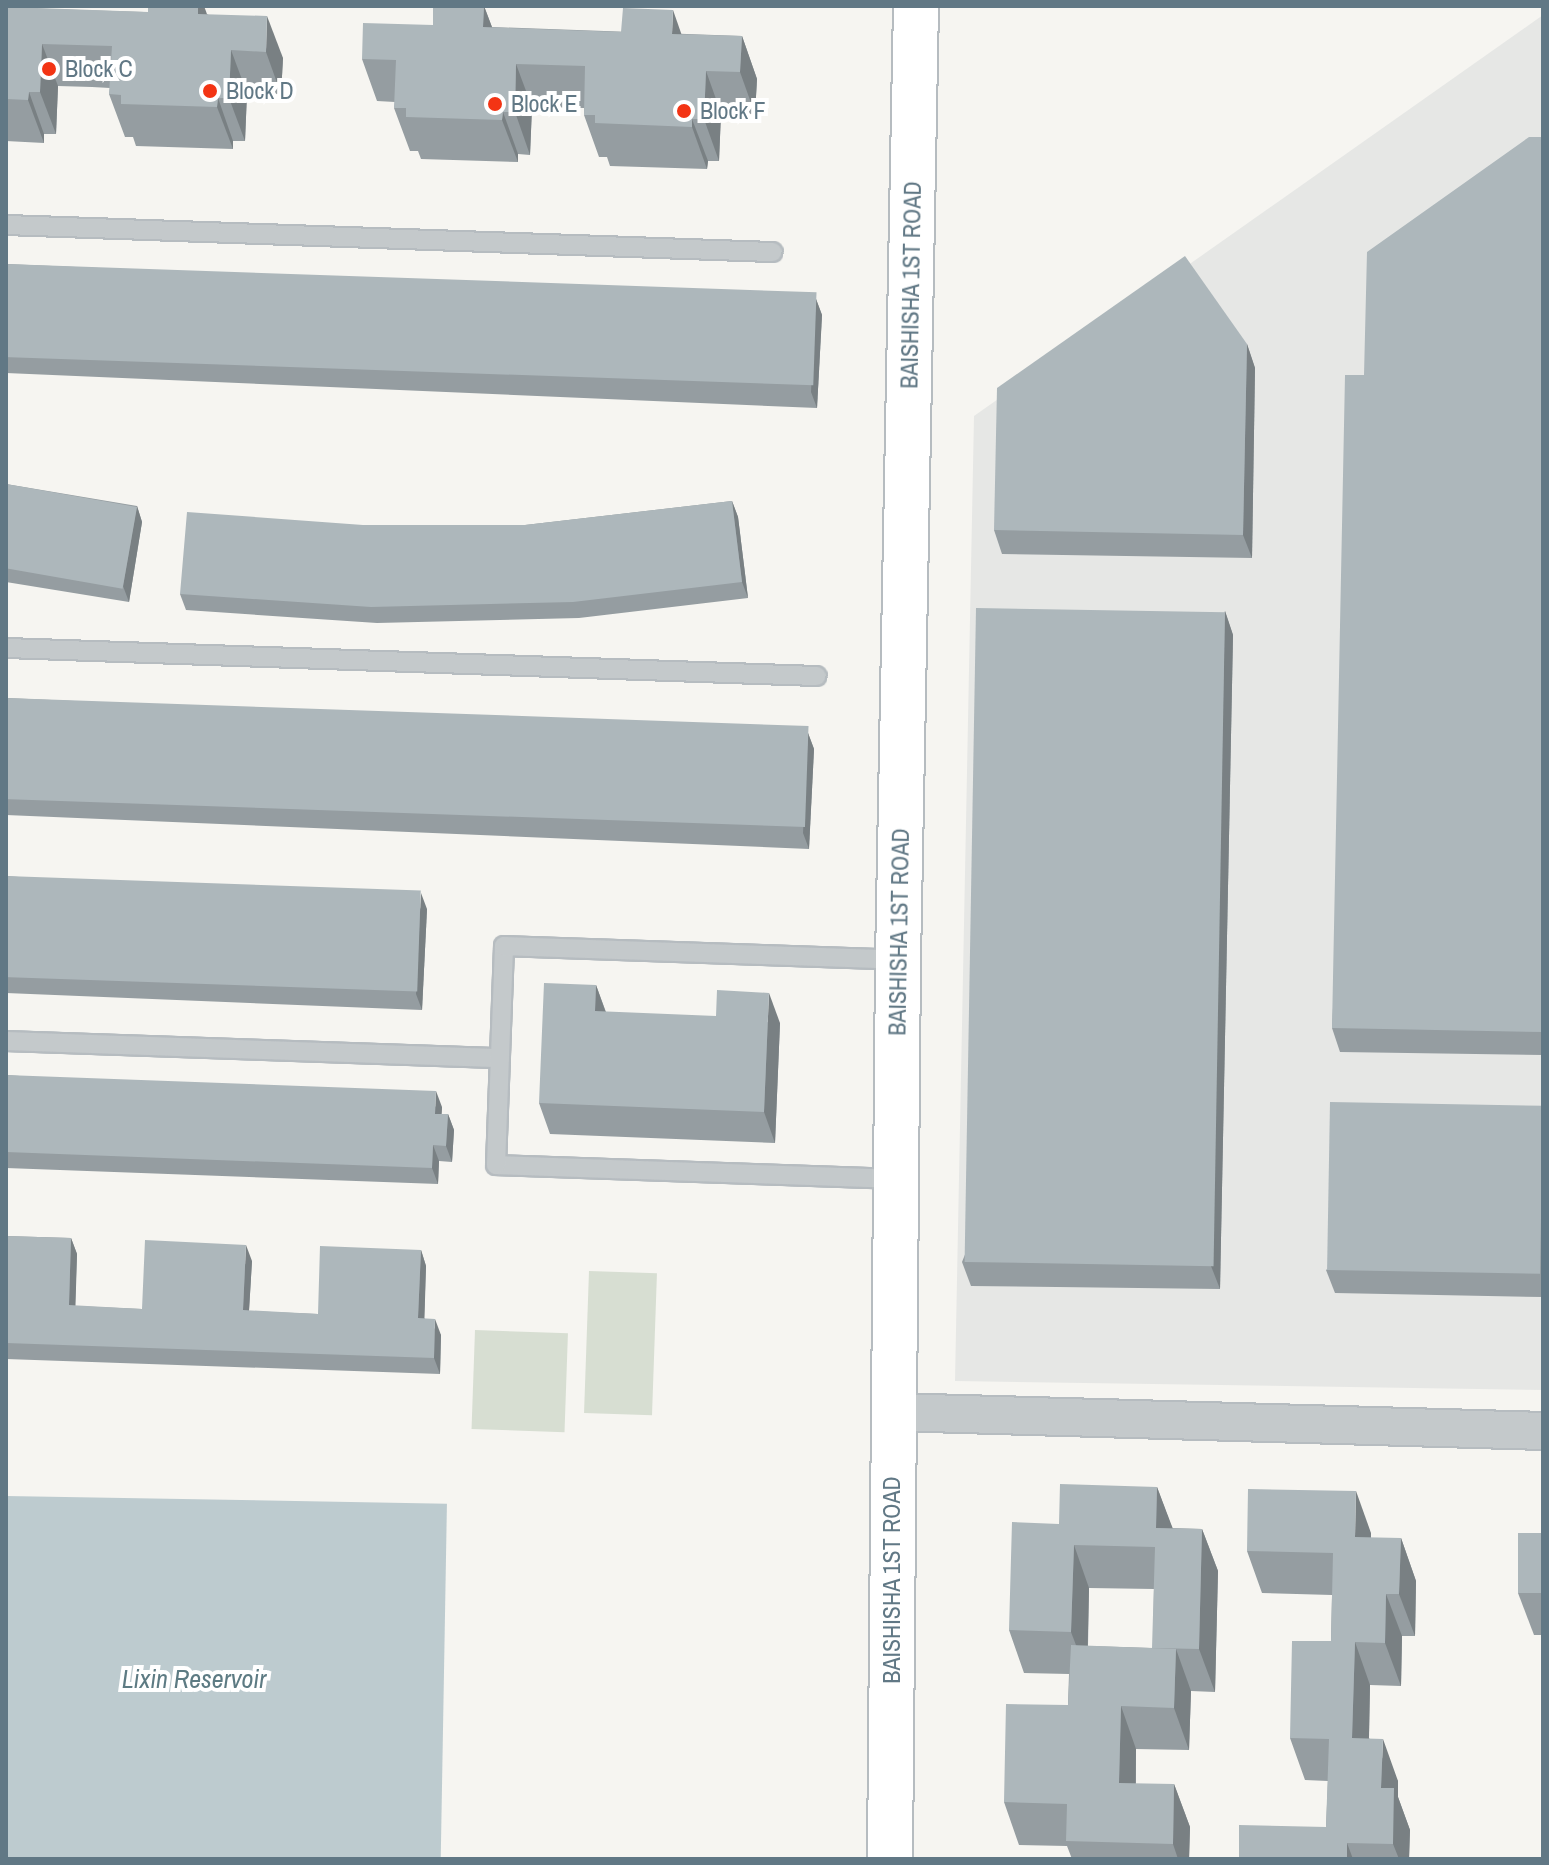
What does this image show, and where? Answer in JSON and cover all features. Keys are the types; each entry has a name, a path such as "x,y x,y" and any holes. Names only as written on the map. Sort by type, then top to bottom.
{"street":[{"name":"BAISHISHA 1ST ROAD","path":"890,1859 898,960 916,6"},
{"path":"893,1412 1543,1431"}],"lane":[{"path":"6,225 773,252"},
{"path":"6,648 817,676"},
{"path":"896,1179 496,1165 504,946 898,960"},
{"path":"6,1041 500,1058"}],"shaded area":[{"path":"1543,15 1543,1390 955,1381 974,416"},
{"path":"589,1271 657,1273 652,1415 584,1413"},
{"path":"475,1330 568,1333 564,1432 472,1429"}],"water":[{"name":"Lixin Reservoir","path":"6,1496 447,1504 441,1859 6,1859"}],"building":[{"path":"6,6 148,12 148,6 198,6 198,14 267,16 266,52 231,50 229,98 218,98 217,107 121,104 121,95 109,94 112,46 42,44 40,92 29,92 28,100 6,99"},
{"path":"433,6 484,6 483,27 621,32 623,8 673,10 672,34 742,36 740,72 706,71 704,119 692,119 692,127 595,123 595,115 584,115 585,66 516,64 515,112 503,112 502,120 406,117 406,108 394,108 396,60 362,59 363,23 433,25"},
{"path":"1529,137 1543,137 1543,1032 1332,1028 1345,375 1364,375 1367,252"},
{"path":"1185,256 1247,344 1243,535 994,530 997,388"},
{"path":"6,264 817,292 813,385 6,357"},
{"path":"6,484 137,507 123,589 6,568"},
{"path":"732,501 742,582 573,602 371,607 180,594 187,512 363,525 525,525"},
{"path":"976,608 1225,612 1214,1266 965,1262"},
{"path":"6,698 809,726 805,827 6,799"},
{"path":"6,876 421,890 417,991 6,977"},
{"path":"544,983 596,985 595,1011 716,1016 717,990 769,993 764,1112 539,1103"},
{"path":"6,1075 436,1091 435,1114 448,1114 446,1146 433,1145 432,1168 6,1152"},
{"path":"1330,1102 1543,1106 1540,1274 1327,1270"},
{"path":"6,1236 71,1238 69,1305 142,1309 145,1240 246,1245 243,1310 318,1314 320,1246 421,1250 418,1318 435,1319 434,1358 6,1343"},
{"path":"1060,1484 1157,1487 1156,1528 1202,1529 1199,1649 1152,1648 1155,1547 1074,1545 1071,1632 1009,1630 1012,1522 1059,1524"},
{"path":"1248,1489 1356,1491 1355,1537 1401,1538 1399,1594 1386,1594 1385,1643 1355,1642 1352,1738 1383,1739 1381,1788 1394,1788 1393,1844 1347,1843 1347,1859 1239,1859 1239,1825 1326,1827 1329,1739 1290,1738 1292,1641 1331,1641 1333,1553 1247,1551"},
{"path":"1518,1533 1543,1533 1543,1593 1518,1593"},
{"path":"1071,1645 1176,1649 1174,1708 1121,1706 1119,1783 1174,1784 1173,1844 1066,1841 1067,1804 1004,1802 1006,1704 1068,1705"}],"place":[{"name":"Block C","path":"49,69"},
{"name":"Block D","path":"210,91"},
{"name":"Block E","path":"495,104"},
{"name":"Block F","path":"684,111"}]}
